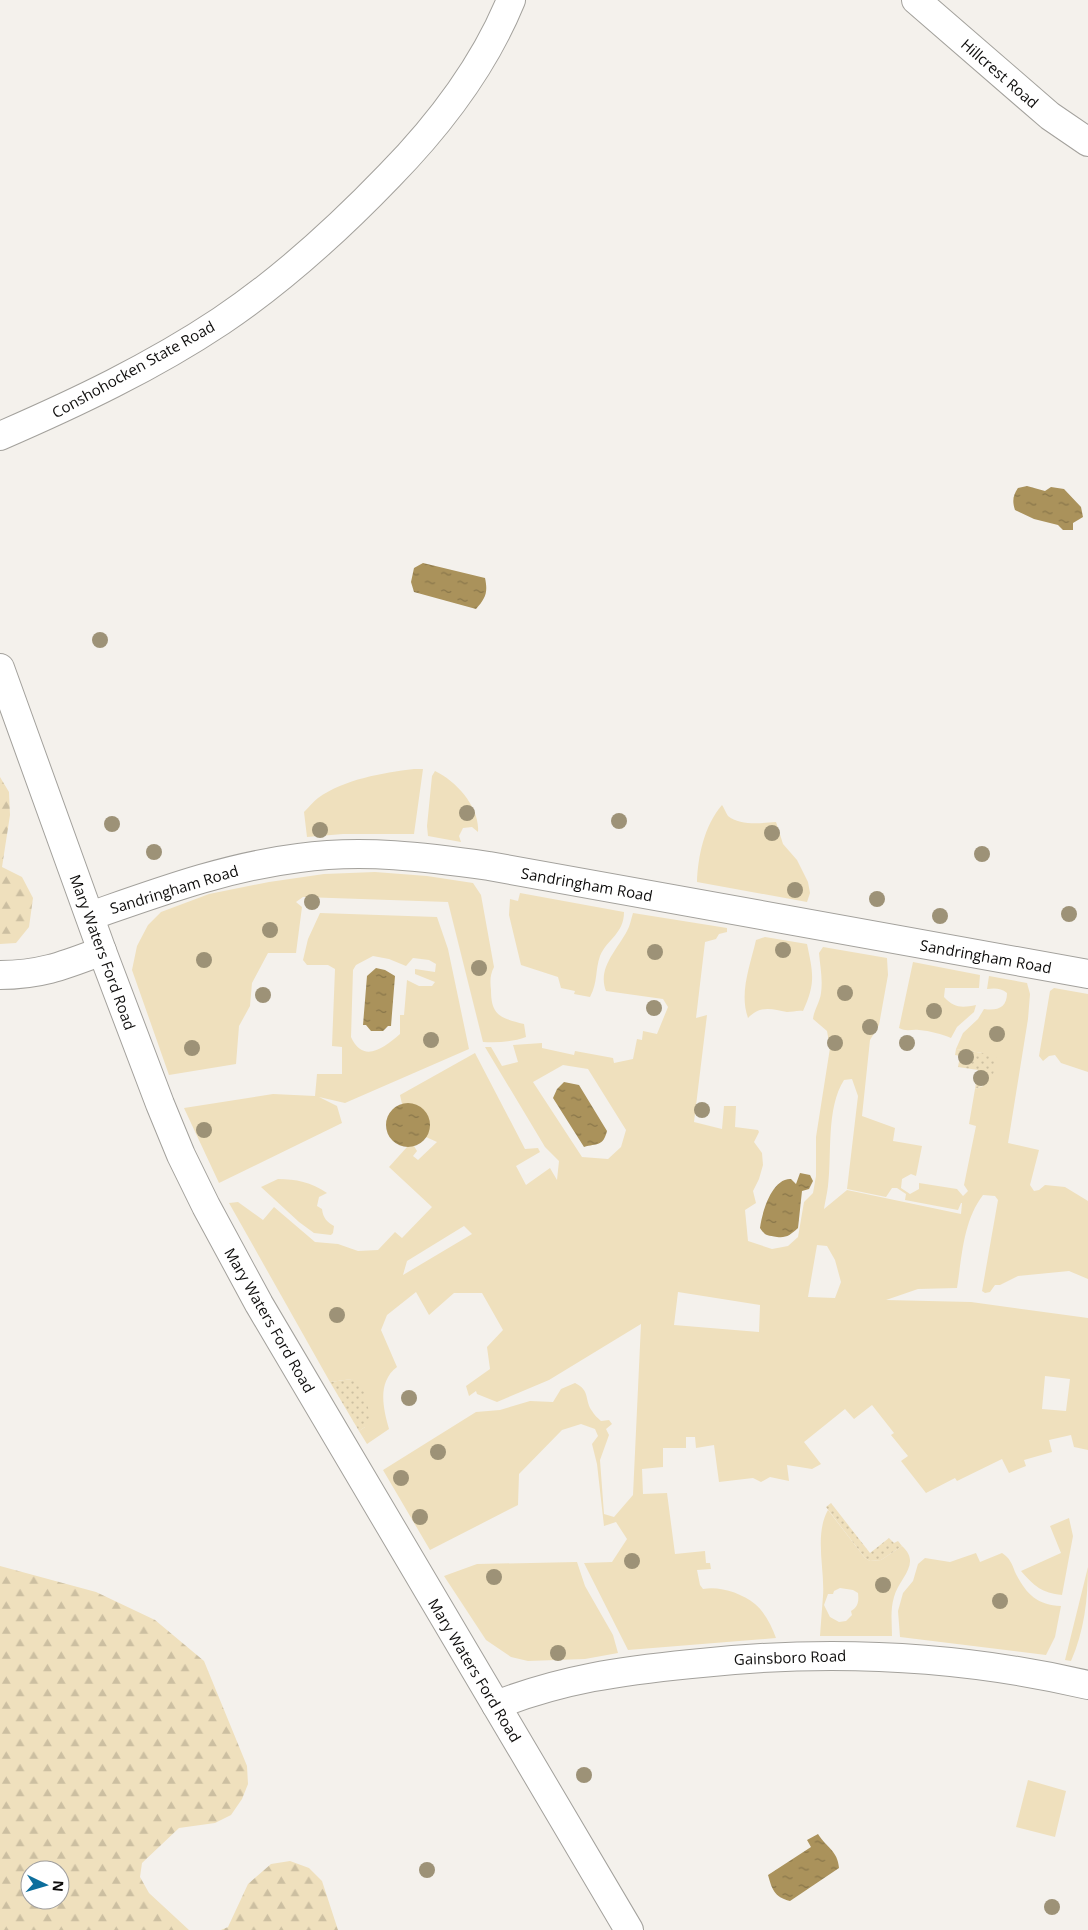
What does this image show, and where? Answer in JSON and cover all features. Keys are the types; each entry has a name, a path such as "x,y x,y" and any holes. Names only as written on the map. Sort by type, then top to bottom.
{"street":[{"name":"Conshohocken State Road","path":"0,436 52,414 168,354 221,321 253,298 320,243 412,153 448,109 478,65 504,18 511,0"},
{"name":"Hillcrest Road","path":"916,0 1050,116 1088,142"},
{"name":"Mary Waters Ford Road","path":"0,668 102,951 160,1104 181,1155 206,1206 259,1304 629,1930"},
{"name":"Sandringham Road","path":"90,916 191,881 234,869 301,857 342,854 416,856 489,866 1088,974"},
{"path":"0,975 30,975 57,968 102,951"},
{"name":"Gainsboro Road","path":"496,1704 536,1690 593,1676 723,1660 782,1655 898,1656 983,1666 1088,1685"}],"green space":[{"path":"423,769 414,834 343,834 307,837 304,812 318,798 329,791 377,775"},
{"path":"435,771 443,775 458,788 471,804 475,813 478,832 472,827 463,828 459,836 461,842 428,836 427,826 432,776"},
{"path":"0,777 9,792 10,815 2,867 22,877 33,898 29,927 16,943 0,944"},
{"path":"722,805 728,816 739,821 751,823 776,822 783,844 797,860 808,882 810,893 807,902 697,882 699,862 706,832"},
{"path":"375,872 427,876 473,883 481,895 494,967 490,981 491,999 495,1011 509,1020 524,1024 526,1037 505,1042 483,1042 448,902 303,897 296,902 302,907 296,953 268,953 252,983 250,1006 239,1026 236,1064 169,1075 132,970 137,946 148,925 161,912 209,894 269,882 324,874"},
{"path":"520,893 624,912 621,926 600,956 590,997 574,994 575,991 561,988 558,977 521,965 509,915 510,899 518,901"},
{"path":"320,913 437,917 448,949 469,1049 345,1103 319,1097 337,1106 342,1123 219,1183 184,1108 273,1094 315,1096 317,1074 342,1074 342,1047 332,1046 335,969 328,965 307,965 303,960 308,939","holes":["373,956 389,959 406,966 413,958 429,960 436,964 435,972 415,969 415,974 435,982 432,986 419,986 407,980 404,1015 400,1015 400,1034 381,1048 368,1052 361,1050 351,1037 353,970 356,965"]},
{"path":"633,913 727,928 727,932 719,934 716,939 705,942 696,1018 707,1015 694,1122 722,1129 724,1106 736,1106 735,1127 758,1130 759,1132 754,1142 762,1153 763,1165 753,1191 756,1203 745,1210 748,1241 772,1249 788,1246 798,1237 804,1202 813,1193 816,1176 816,1137 830,1048 827,1031 813,1019 821,993 822,978 819,953 823,947 887,958 888,975 879,1025 870,1040 862,1116 895,1128 893,1141 922,1146 916,1176 911,1174 902,1179 901,1188 910,1194 919,1189 919,1183 957,1189 963,1196 968,1191 964,1185 976,1126 969,1124 975,1089 983,1086 983,1053 956,1049 963,1033 978,1019 984,1009 997,1009 1003,1005 1007,998 1005,991 987,989 989,976 1027,983 1030,994 1028,1019 1008,1143 1039,1150 1030,1185 1034,1191 1039,1190 1045,1185 1065,1187 1088,1201 1088,1279 1069,1271 1018,1276 1000,1285 995,1285 990,1292 985,1293 982,1291 998,1200 995,1196 983,1195 976,1205 967,1228 957,1288 918,1289 886,1300 971,1302 1088,1318 1088,1450 1074,1447 1071,1435 1049,1440 1052,1452 1024,1460 1026,1466 1009,1473 1002,1459 957,1481 955,1478 926,1493 901,1461 908,1456 891,1435 894,1433 872,1405 854,1419 845,1409 804,1442 821,1464 812,1469 787,1465 789,1481 770,1477 761,1482 753,1478 719,1482 714,1445 696,1448 695,1437 686,1437 686,1448 663,1448 663,1467 642,1469 643,1494 667,1493 675,1554 705,1551 706,1563 710,1563 711,1569 697,1570 700,1585 703,1589 723,1590 749,1600 759,1607 765,1615 776,1638 628,1650 584,1563 612,1562 627,1539 616,1522 604,1526 597,1464 592,1444 598,1436 595,1429 581,1424 562,1430 519,1474 518,1505 430,1550 383,1470 476,1412 500,1410 530,1401 553,1402 561,1389 575,1383 585,1392 595,1415 601,1421 609,1420 612,1424 606,1429 609,1435 600,1460 604,1514 614,1517 633,1495 641,1324 549,1380 497,1402 477,1394 476,1391 469,1396 466,1386 490,1369 487,1347 503,1330 482,1293 454,1293 429,1315 416,1292 387,1315 381,1330 397,1367 386,1380 384,1388 385,1413 389,1429 367,1444 359,1431 365,1427 352,1379 330,1382 229,1203 238,1202 263,1220 274,1207 315,1242 338,1244 358,1251 378,1250 395,1232 402,1238 432,1207 389,1167 407,1147 414,1146 417,1151 413,1156 418,1160 437,1142 426,1137 429,1123 425,1113 416,1106 402,1104 400,1095 475,1053 525,1149 538,1148 540,1152 516,1166 526,1185 550,1168 557,1180 559,1161 545,1147 485,1047 491,1047 502,1066 518,1062 513,1045 542,1043 542,1048 574,1055 575,1051 613,1058 614,1063 633,1059 637,1039 642,1040 643,1031 657,1034 668,1007 663,999 606,991 604,975 606,967 628,929","holes":["563,1065 588,1069 626,1130 621,1147 608,1159 582,1157 533,1082","852,1079 858,1096 847,1189 886,1197 892,1188 897,1188 906,1194 905,1200 958,1210 962,1203 961,1214 847,1190 824,1209 828,1186 832,1117 838,1091 844,1080","464,1226 472,1234 403,1275 407,1261","817,1245 827,1246 835,1260 841,1282 835,1298 808,1297","678,1292 760,1305 759,1332 674,1325","1045,1376 1070,1379 1066,1411 1042,1409"]},
{"path":"765,937 807,944 811,963 812,985 803,1011 787,1012 766,1009 757,1011 748,1018 745,999 746,979 756,940"},
{"path":"913,962 980,975 979,988 945,988 944,997 951,1003 962,1007 976,1005 974,1012 957,1027 951,1038 932,1032 899,1028"},
{"path":"1054,988 1088,994 1088,1072 1061,1063 1055,1055 1049,1056 1043,1061 1039,1056 1050,991"},
{"path":"956,1049 996,1056 994,1072 981,1087 975,1089 978,1070 958,1067 960,1056 955,1055"},
{"path":"278,1179 303,1182 327,1193 319,1197 317,1206 322,1209 323,1215 329,1223 334,1226 331,1235 314,1233 299,1222 261,1187"},
{"path":"352,1379 364,1392 370,1415 365,1427 359,1431 330,1382"},
{"path":"831,1503 870,1553 889,1538 894,1543 898,1541 902,1546 881,1560 870,1561 865,1558 826,1507"},
{"path":"828,1510 865,1558 870,1561 881,1560 902,1546 908,1553 910,1565 893,1602 892,1636 820,1636 823,1596 821,1541 824,1520","holes":["840,1588 853,1590 858,1593 858,1604 851,1611 852,1615 846,1621 839,1622 830,1617 824,1605 828,1594 833,1594 834,1591"]},
{"path":"1069,1518 1073,1536 1062,1595 1049,1593 1030,1581 1021,1571 1061,1553 1050,1526"},
{"path":"976,1553 980,1562 1002,1553 1009,1559 1023,1586 1033,1597 1045,1603 1061,1606 1055,1637 1046,1655 900,1637 898,1611 903,1593 913,1581 918,1564 925,1558 950,1562"},
{"path":"577,1562 585,1586 613,1635 618,1653 585,1659 528,1661 511,1657 486,1640 444,1576 477,1564"},
{"path":"0,1566 96,1592 155,1620 204,1661 247,1766 248,1784 242,1799 231,1815 215,1823 179,1828 142,1863 140,1877 149,1893 189,1930 0,1930"},
{"path":"1088,1567 1086,1603 1082,1627 1071,1661 1065,1660"},
{"path":"1028,1780 1066,1791 1055,1837 1016,1827"},
{"path":"290,1861 309,1868 322,1881 338,1930 221,1930 228,1927 248,1884 271,1864"}],"water":[{"path":"1027,486 1045,491 1051,487 1064,489 1081,507 1083,517 1073,523 1073,530 1063,530 1058,525 1034,519 1015,510 1013,501 1015,493 1018,488"},
{"path":"423,563 485,578 485,595 476,609 414,592 411,582 414,568"},
{"path":"376,968 385,970 395,976 391,1026 388,1026 383,1031 371,1031 366,1025 363,1025 367,976"},
{"path":"564,1082 579,1085 607,1131 604,1140 601,1142 584,1147 553,1098 557,1089"},
{"path":"408,1103 420,1107 426,1113 430,1125 426,1137 420,1143 408,1147 396,1143 390,1137 386,1125 390,1113 396,1107"},
{"path":"800,1173 810,1175 813,1181 809,1189 802,1191 798,1228 783,1237 765,1234 760,1228 763,1213 773,1190 784,1180 791,1179 796,1184"},
{"path":"818,1834 834,1853 839,1868 790,1901 780,1897 772,1888 768,1875 811,1847 807,1840"}]}
